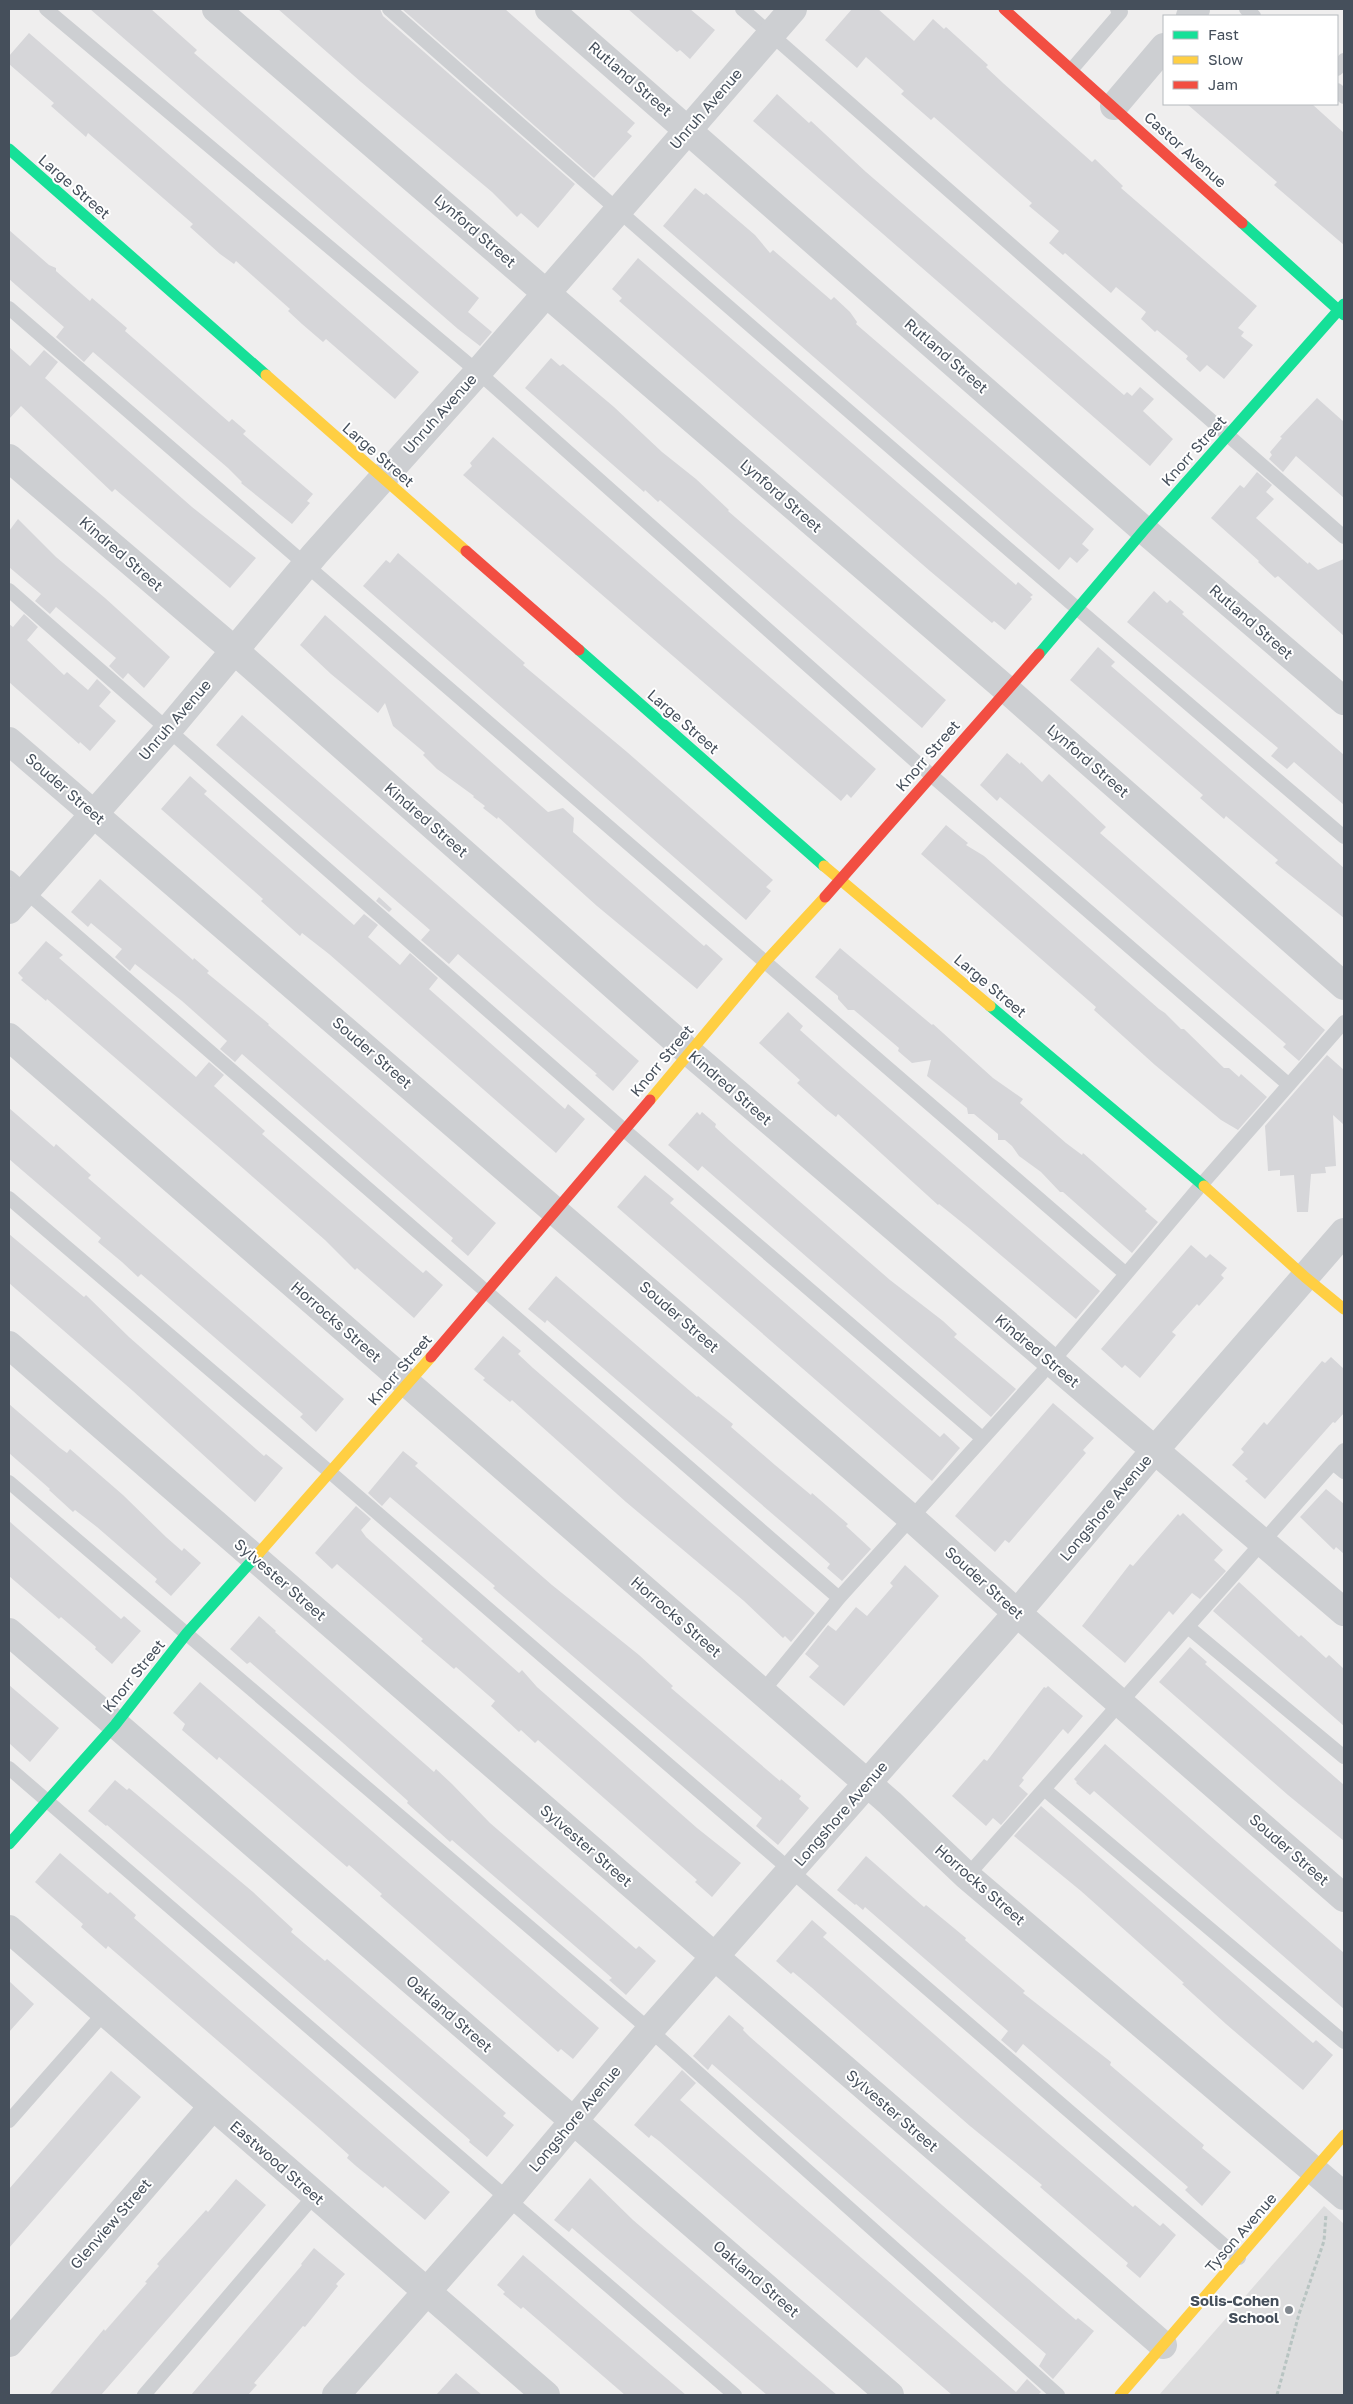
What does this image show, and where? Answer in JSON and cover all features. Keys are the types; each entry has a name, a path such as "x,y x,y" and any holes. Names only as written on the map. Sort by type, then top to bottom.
{"street":[{"name":"Lynford Street","path":"216,9 1006,689 1344,986"},
{"name":"Rutland Street","path":"549,9 1144,530 1344,701"},
{"name":"Unruh Avenue","path":"14,893 93,814 168,730 307,564 478,372 793,9"},
{"name":"Castor Avenue","path":"1004,9 1342,310"},
{"path":"1114,106 1163,48"},
{"name":"Large Street","path":"9,149 840,880 1202,1184 1305,1277 1344,1308"},
{"name":"Knorr Street","path":"9,1844 115,1725 188,1633 331,1473 556,1212 623,1129 766,961 840,880 1228,435 1342,310"},
{"name":"Kindred Street","path":"9,458 235,651 689,1052 1344,1612"},
{"name":"Souder Street","path":"9,741 910,1517 1017,1614 1344,1898"},
{"name":"Horrocks Street","path":"9,1037 867,1783 967,1876 1315,2169 1335,2205"},
{"name":"Longshore Avenue","path":"336,2395 508,2199 650,2030 1017,1614 1154,1451 1344,1232"},
{"name":"Sylvester Street","path":"9,1345 1163,2345"},
{"name":"Oakland Street","path":"9,1632 890,2395"},
{"name":"Eastwood Street","path":"9,1929 541,2394"},
{"name":"Glenview Street","path":"9,2343 213,2106"},
{"name":"Tyson Avenue","path":"1120,2395 1344,2135"}],"lane":[{"path":"46,9 478,372 931,775 1289,1085"},
{"path":"389,9 1077,610 1344,837"},
{"path":"742,9 1344,537"},
{"path":"1019,22 1030,9"},
{"path":"1072,69 1121,12 1117,9"},
{"path":"9,308 1126,1274"},
{"path":"9,590 623,1129 982,1438"},
{"path":"14,893 488,1291 839,1598"},
{"path":"762,1692 839,1598 910,1517 1051,1363 1202,1184 1344,1022"},
{"path":"9,1198 331,1473 1239,2258"},
{"path":"967,1876 1344,1450"},
{"path":"1333,1463 1344,1472"},
{"path":"9,1482 188,1633 650,2030 1058,2395"},
{"path":"1188,1627 1344,1757"},
{"path":"9,1768 735,2395"},
{"path":"1044,1789 1344,2042"},
{"path":"9,2121 105,2012"},
{"path":"144,2395 314,2196"}],"path":[{"path":"1276,2395 1299,2314 1335,2205"}],"shaded area":[{"name":"Solis-Cohen School","path":"1324,2206 1344,2224 1344,2395 1159,2395"}],"building":[{"path":"90,9 151,9 197,50 194,53 479,298 468,312 492,332 480,346 458,329"},
{"path":"278,9 380,9 383,16 575,184 538,228 521,213 517,217 492,192 361,82"},
{"path":"402,9 505,9 635,123 627,132 632,136 594,178"},
{"path":"628,9 690,9 715,30 690,59 680,50 677,52"},
{"path":"852,9 878,9 914,41 933,19 944,29 946,27 988,65 986,67 1003,83 1092,162 1095,159 1123,186 1121,188 1257,306 1238,328 1244,332 1241,336 1253,345 1224,379 1207,365 1200,372 1186,359 1188,356 1157,330 1155,332 1141,319 1146,312 1116,287 1111,293 1065,253 1063,255 1049,243 1059,231 1029,206 1032,203 934,117 931,120 901,94 904,91 866,57 857,68 825,40"},
{"path":"29,33 419,372 395,399 326,339 323,342 302,324 288,311 290,309 236,261 234,264 220,254 190,227 193,224 88,133 86,137 51,106 54,103 9,64 9,56"},
{"path":"777,94 809,123 811,121 866,172 1124,395 1127,392 1132,396 1140,387 1154,399 1143,411 1173,439 1150,466 753,121"},
{"path":"1188,105 1313,105 1344,133 1344,245 1274,185 1277,182"},
{"path":"695,188 704,195 706,193 755,235 770,253 773,250 831,300 834,297 850,312 857,322 856,324 1094,529 1082,544 1089,550 1077,563 1070,557 1059,570 663,226"},
{"path":"9,230 49,265 56,268 56,271 90,301 92,298 127,328 125,331 229,422 232,419 246,431 243,434 313,494 307,501 310,503 292,524 241,483 228,468 93,352 84,362 56,337 64,327 9,279"},
{"path":"638,258 1016,585 1018,582 1033,595 1030,597 1032,599 1005,630 994,621 992,623 930,571 619,301 622,298 612,289"},
{"path":"9,347 30,366 44,350 58,362 45,378 192,507 256,558 230,588 115,489 112,492 21,406 9,419"},
{"path":"551,358 560,366 563,364 614,407 662,452 696,479 728,511 946,700 922,728 660,500 658,502 645,490 644,492 525,388"},
{"path":"1317,398 1344,422 1344,498 1296,456 1283,472 1269,459 1272,455 1270,452 1282,438 1280,437"},
{"path":"493,437 876,769 851,798 847,794 841,801 463,475 472,466 470,463"},
{"path":"1257,472 1272,485 1266,492 1274,499 1256,518 1308,564 1309,562 1318,570 1344,559 1344,636 1278,576 1275,578 1211,518 1240,485 1244,488"},
{"path":"18,519 56,557 170,657 144,688 128,673 123,679 109,666 116,658 56,607 50,614 35,601 41,594 9,567 9,531"},
{"path":"398,553 525,663 523,665 627,752 773,880 766,887 771,891 746,920 363,586 386,560 390,563"},
{"path":"1154,591 1167,603 1170,600 1184,612 1182,614 1344,755 1344,805 1294,762 1287,769 1271,756 1278,748 1127,622"},
{"path":"24,614 38,627 27,640 64,675 67,672 88,690 97,679 111,692 99,706 116,721 90,751 80,742 79,744 9,682 9,624 13,627"},
{"path":"325,615 548,812 563,808 574,818 573,832 704,946 706,944 723,959 697,989 597,906 498,817 497,819 483,808 485,806 474,796 437,769 423,755 425,753 393,726 385,703 378,713 300,645"},
{"path":"1098,647 1115,662 1111,666 1344,868 1344,918 1275,863 1278,860 1226,816 1224,819 1200,798 1203,795 1070,680"},
{"path":"242,715 639,1061 613,1091 595,1075 597,1074 458,954 449,964 421,940 430,930 216,745"},
{"path":"1007,753 1020,764 1021,762 1042,782 1049,774 1106,827 1100,833 1325,1030 1299,1061 1283,1047 1286,1044 1076,862 1000,797 997,801 980,785"},
{"path":"190,776 207,791 204,794 354,925 364,914 378,925 368,937 400,965 410,953 438,978 429,989 565,1109 568,1104 585,1119 556,1153 329,954 302,933 300,936 261,901 263,899 161,809"},
{"path":"946,825 968,843 966,845 984,856 1181,1029 1184,1029 1224,1068 1229,1068 1239,1077 1241,1074 1267,1097 1238,1130 1221,1120 1155,1065 1094,1010 1096,1007 921,854"},
{"path":"100,879 193,960 194,958 209,971 207,973 269,1024 496,1223 468,1256 451,1241 453,1238 242,1054 235,1062 220,1049 227,1041 182,1001 135,964 130,971 115,957 122,949 91,923 88,927 71,912"},
{"path":"379,897 392,909 389,912 376,901"},
{"path":"46,941 63,955 59,958 196,1077 209,1062 224,1075 214,1086 265,1131 262,1134 423,1273 426,1270 443,1285 414,1318 357,1268 355,1270 325,1240 47,999 46,1001 21,980 23,978 18,973"},
{"path":"840,948 933,1024 993,1078 1023,1099 1020,1103 1066,1143 1082,1155 1083,1153 1147,1209 1145,1211 1158,1222 1132,1253 1063,1192 1060,1192 1041,1172 1019,1156 1012,1146 1005,1140 998,1140 998,1134 974,1114 968,1114 967,1108 927,1076 931,1060 912,1063 898,1051 899,1048 854,1010 848,1010 838,999 838,996 815,977"},
{"path":"788,1012 803,1026 800,1030 1100,1291 1076,1319 970,1229 938,1205 838,1114 836,1117 827,1110 797,1083 800,1080 759,1043"},
{"path":"1327,1055 1344,1070 1344,1125 1333,1115 1336,1166 1325,1167 1326,1173 1311,1174 1308,1212 1297,1212 1294,1175 1280,1176 1280,1170 1268,1171 1265,1126"},
{"path":"9,1108 54,1147 56,1144 91,1175 88,1178 344,1399 316,1432 300,1417 303,1414 141,1274 138,1277 98,1242 101,1238 9,1159"},
{"path":"697,1112 700,1115 702,1112 716,1124 715,1127 729,1140 890,1280 943,1321 957,1334 954,1337 1016,1389 991,1417 702,1166 698,1171 668,1145"},
{"path":"645,1175 674,1199 670,1203 815,1329 940,1437 944,1433 960,1448 932,1481 617,1207"},
{"path":"9,1234 84,1297 86,1295 129,1337 264,1456 266,1454 283,1468 255,1502 133,1391 9,1283"},
{"path":"1191,1245 1206,1258 1210,1254 1227,1268 1221,1275 1224,1278 1172,1332 1176,1335 1140,1378 1125,1365 1122,1368 1101,1349"},
{"path":"556,1276 697,1397 733,1424 731,1427 775,1465 848,1524 846,1526 871,1549 842,1581 827,1568 830,1564 804,1541 547,1320 545,1323 528,1309"},
{"path":"503,1336 521,1351 518,1354 533,1368 815,1613 791,1642 785,1636 783,1638 744,1601 626,1502 512,1400 510,1402 483,1380 485,1378 474,1369"},
{"path":"1331,1357 1344,1369 1344,1413 1335,1423 1333,1422 1265,1499 1245,1481 1248,1479 1232,1465 1244,1452 1241,1449 1264,1422 1267,1425 1322,1361 1325,1363"},
{"path":"1053,1403 1094,1438 1083,1450 1086,1453 1009,1543 1005,1540 995,1552 955,1516"},
{"path":"9,1404 60,1448 67,1453 70,1449 123,1495 182,1551 184,1548 201,1563 171,1596 155,1582 157,1579 97,1527 75,1510 73,1512 9,1453"},
{"path":"403,1451 418,1463 415,1466 552,1585 639,1655 673,1686 671,1688 780,1781 781,1779 801,1796 799,1799 809,1808 778,1845 756,1826 762,1818 493,1588 495,1586 390,1497 382,1506 368,1493"},
{"path":"1326,1489 1344,1504 1344,1554 1336,1547 1334,1550 1300,1517"},
{"path":"356,1506 371,1519 361,1530 366,1537 519,1673 522,1670 537,1687 697,1828 741,1863 712,1897 695,1882 697,1880 538,1740 535,1743 521,1730 519,1732 491,1706 495,1701 456,1667 454,1669 421,1641 423,1639 337,1564 332,1569 315,1553"},
{"path":"1183,1513 1223,1550 1214,1560 1226,1571 1200,1599 1192,1593 1173,1615 1169,1611 1125,1663 1082,1626 1130,1564 1133,1566 1178,1514 1180,1516"},
{"path":"9,1521 121,1619 124,1616 141,1631 112,1664 95,1649 96,1647 61,1617 59,1619 9,1576"},
{"path":"905,1565 939,1596 844,1706 809,1677 819,1666 805,1654 828,1625 836,1631 856,1607 867,1616 893,1586 890,1583"},
{"path":"1239,1582 1299,1637 1301,1635 1326,1658 1329,1655 1344,1669 1344,1726 1213,1611"},
{"path":"259,1616 434,1772 436,1769 490,1823 636,1949 639,1946 656,1961 626,1995 609,1980 612,1978 452,1840 450,1842 407,1803 408,1801 342,1742 250,1662 247,1664 230,1649"},
{"path":"1190,1647 1207,1662 1205,1664 1344,1785 1344,1841 1288,1795 1159,1682"},
{"path":"200,1682 599,2028 573,2059 561,2049 558,2052 380,1896 382,1894 349,1865 347,1867 219,1757 217,1760 182,1730 185,1724 173,1713"},
{"path":"9,1685 59,1728 30,1762 9,1743"},
{"path":"1048,1686 1083,1716 1068,1734 1063,1729 1022,1778 1024,1780 1019,1786 1028,1794 1001,1825 993,1818 986,1826 952,1796 984,1759 987,1761 1044,1687"},
{"path":"1105,1744 1344,1953 1344,2009 1094,1791 1090,1795 1076,1783 1074,1779"},
{"path":"115,1780 127,1790 129,1788 253,1892 293,1929 291,1932 325,1961 327,1959 506,2113 503,2116 514,2125 487,2157 469,2142 470,2140 107,1825 88,1811"},
{"path":"1041,1806 1313,2043 1316,2040 1333,2055 1303,2090 1226,2024 1182,1984 1184,1983 1081,1891 1014,1836"},
{"path":"60,1853 108,1894 110,1892 136,1915 134,1918 450,2192 425,2220 385,2186 383,2188 356,2166 347,2158 349,2155 320,2129 108,1946 106,1949 81,1927 83,1924 35,1882"},
{"path":"866,1856 924,1907 926,1905 966,1938 965,1940 1025,1991 1023,1993 1111,2062 1110,2065 1204,2145 1202,2148 1231,2172 1202,2206 1185,2190 1188,2187 1023,2044 1016,2053 1001,2040 1008,2031 865,1907 863,1910 837,1890"},
{"path":"812,1920 827,1933 823,1937 1039,2126 1133,2207 1135,2205 1160,2226 1163,2223 1176,2235 1140,2278 1126,2266 1128,2263 1040,2187 1042,2185 970,2126 811,1987 776,1961"},
{"path":"9,1981 34,2004 9,2032"},
{"path":"729,2015 744,2028 743,2030 750,2037 950,2212 1076,2320 1078,2318 1094,2331 1053,2379 1039,2366 1046,2354 712,2064 708,2070 693,2056"},
{"path":"682,2070 696,2083 680,2100 1016,2392 1027,2379 1041,2392 1038,2395 952,2395 659,2141 651,2135 649,2138 634,2125"},
{"path":"111,2071 141,2097 9,2248 9,2189"},
{"path":"590,2178 633,2220 837,2395 767,2395 572,2228 569,2232 554,2220"},
{"path":"236,2179 266,2205 193,2290 101,2395 49,2395 104,2329 105,2331 147,2283 145,2282 159,2266 157,2264 206,2210 208,2212"},
{"path":"314,2248 345,2274 336,2284 338,2286 305,2327 303,2326 254,2383 257,2385 248,2395 191,2395 302,2265"},
{"path":"523,2255 686,2395 625,2395 523,2307 521,2309 503,2294 505,2292 497,2285"},
{"path":"456,2373 482,2395 436,2395"}],"traffic: fast":[{"path":"9,149 266,375"},
{"path":"1242,223 1344,315"},
{"path":"1039,654 1144,530 1344,304"},
{"path":"579,650 824,866"},
{"path":"990,1006 1204,1186"},
{"path":"9,1844 115,1725 187,1633 259,1553"}],"traffic: slow":[{"path":"266,375 466,551"},
{"path":"824,866 990,1006"},
{"path":"650,1100 766,961 825,897"},
{"path":"1204,1186 1305,1277 1344,1309"},
{"path":"259,1553 431,1357"},
{"path":"1120,2395 1344,2135"}],"traffic: jam":[{"path":"1004,9 1242,223"},
{"path":"466,551 579,650"},
{"path":"825,897 1039,654"},
{"path":"431,1357 650,1100"}],"place":[{"name":"Solis-Cohen School","path":"1289,2310"}]}
